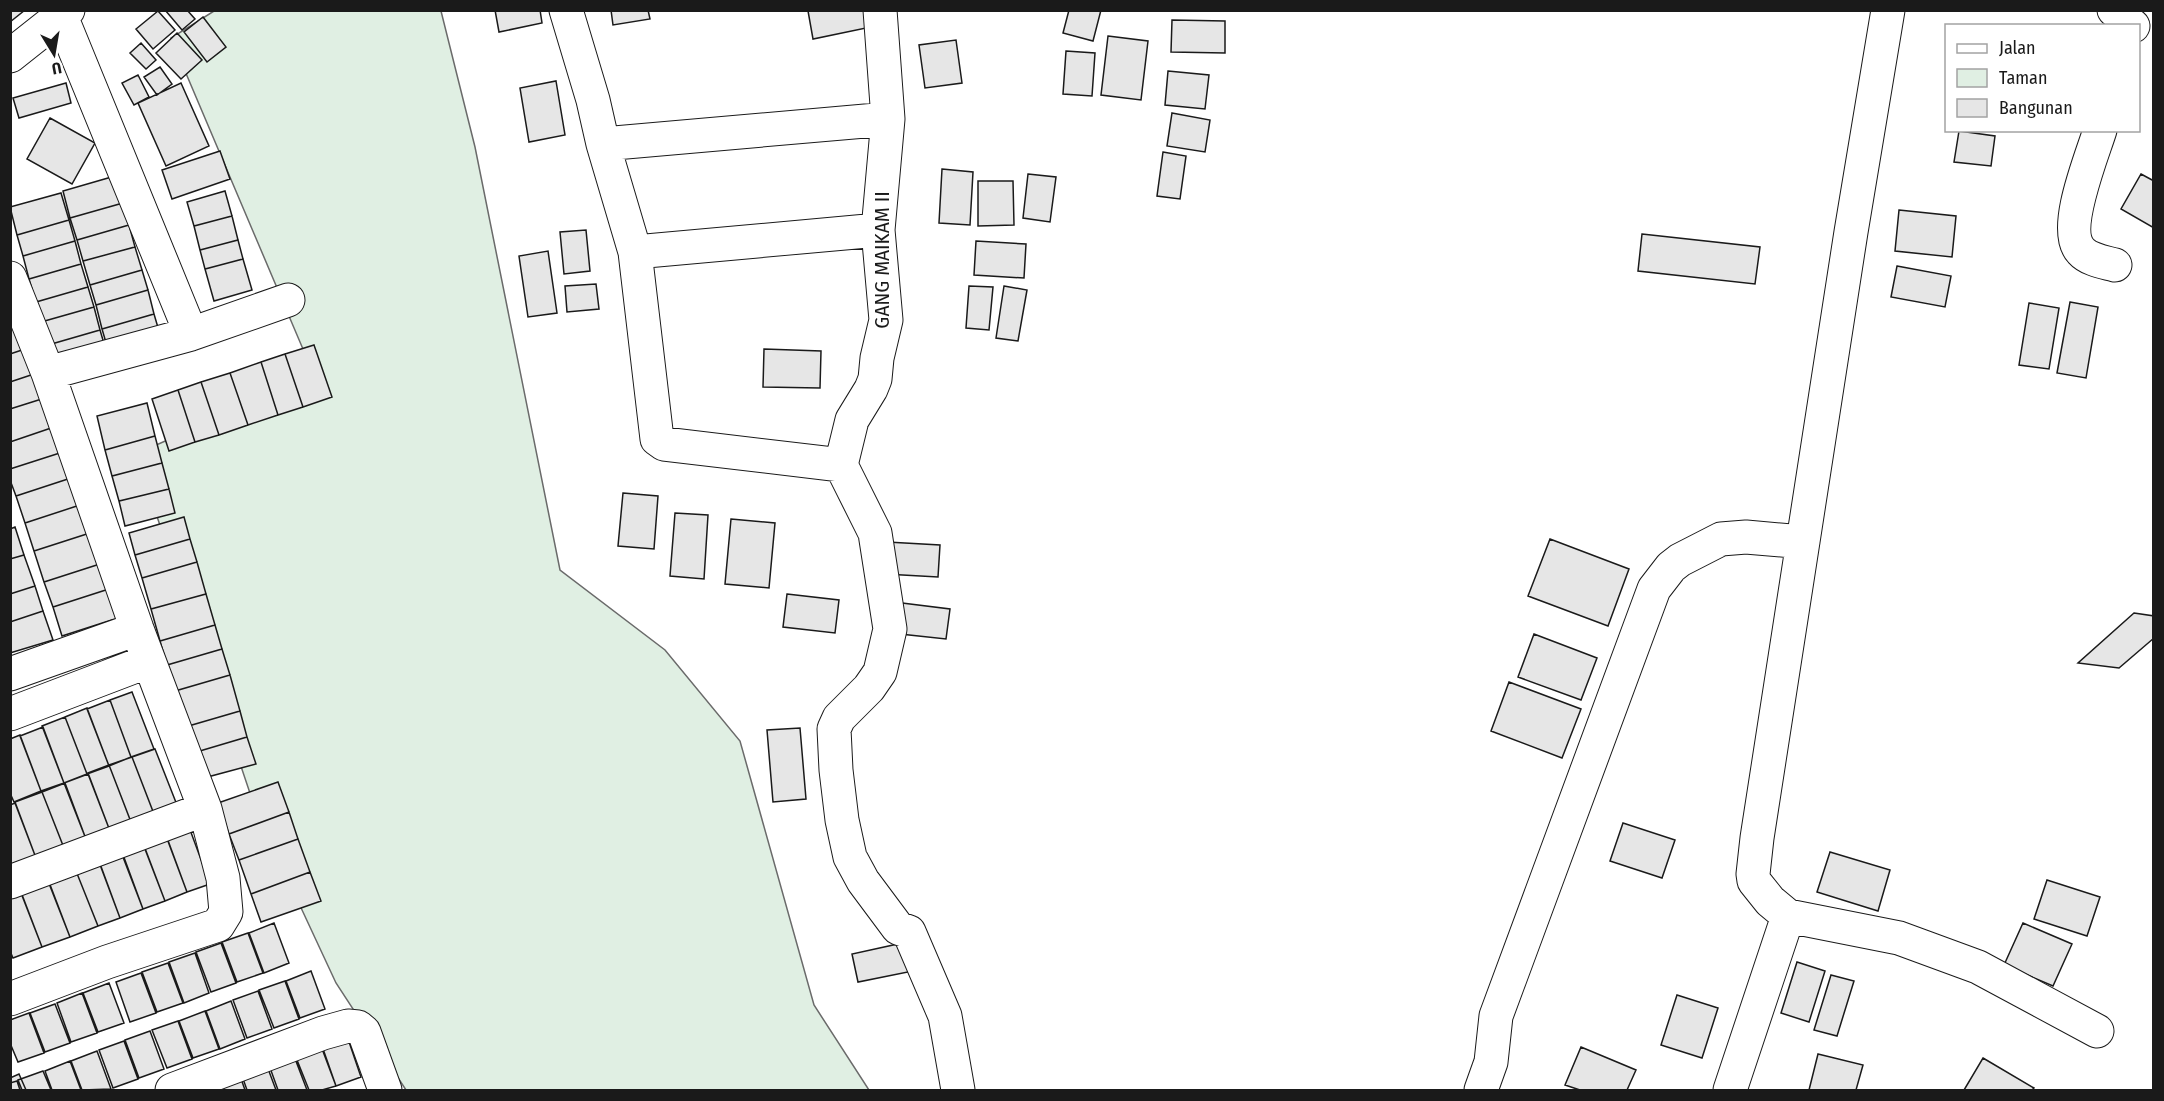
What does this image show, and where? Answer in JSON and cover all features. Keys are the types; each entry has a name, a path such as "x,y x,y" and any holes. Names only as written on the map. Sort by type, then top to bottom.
{"street":[{"path":"566,10 635,252 655,428 659,440 664,444 841,465 875,533 890,628 880,672 869,688 850,705 834,729 842,820 850,857 863,881 898,928 909,932 922,966 941,1004 958,1090"},
{"name":"GANG MAIKAM II","path":"841,465 852,420 872,389 886,321 878,230 888,119 880,10"},
{"path":"1888,10 1851,232 1753,874 1757,886 1788,916 1899,938 1978,967 2097,1031"},
{"path":"2114,10 2131,24"},
{"path":"10,56 64,13 191,334"},
{"path":"2140,31 2154,40"},
{"path":"603,144 888,119"},
{"path":"2099,132 2084,181 2074,225 2074,241 2085,255 2115,265"},
{"path":"635,252 878,230"},
{"path":"10,278 48,373 137,629 205,809 223,878 226,912 218,925 107,962 10,999"},
{"path":"48,373 191,334 288,300"},
{"path":"1481,1090 1491,1062 1496,1016 1654,589 1671,567 1680,560 1722,539 1746,537 1803,542"},
{"path":"10,674 137,629"},
{"path":"10,714 149,661"},
{"path":"10,882 205,809"},
{"path":"1730,1090 1788,916"},
{"path":"171,1090 323,1033 348,1026 358,1027 364,1032 385,1090"}],"green space":[{"path":"214,11 441,11 475,147 560,570 665,650 740,741 814,1005 869,1090 406,1090 336,983 256,811 136,454 314,375 171,38"}],"building":[{"path":"10,10 25,10 10,22"},
{"path":"165,10 187,10 195,19 182,30"},
{"path":"495,10 540,10 542,23 499,32"},
{"path":"611,10 648,10 650,19 613,25"},
{"path":"867,10 871,27 813,39 808,11"},
{"path":"1069,10 1101,10 1093,41 1063,33"},
{"path":"158,11 175,30 153,49 136,29"},
{"path":"203,17 226,47 207,62 184,32"},
{"path":"1172,20 1225,21 1225,53 1171,52"},
{"path":"177,33 202,60 181,79 156,53"},
{"path":"1108,36 1148,41 1141,100 1101,95"},
{"path":"956,40 962,83 925,88 919,45"},
{"path":"141,43 156,60 146,69 130,53"},
{"path":"1066,51 1095,53 1092,96 1063,94"},
{"path":"160,67 172,84 157,95 144,77"},
{"path":"1168,71 1209,75 1205,109 1165,105"},
{"path":"138,75 149,97 134,105 122,83"},
{"path":"556,81 565,135 529,142 520,88"},
{"path":"66,83 71,103 19,118 13,98"},
{"path":"181,83 209,146 166,166 138,103"},
{"path":"1172,113 1210,120 1205,152 1167,146"},
{"path":"50,118 95,143 72,184 27,159"},
{"path":"1959,132 1995,136 1991,166 1954,162"},
{"path":"220,151 230,179 172,199 162,170"},
{"path":"1163,152 1186,156 1180,199 1157,196"},
{"path":"942,169 973,172 970,225 939,223"},
{"path":"1028,174 1056,177 1050,222 1023,218"},
{"path":"2141,174 2154,181 2154,228 2121,209"},
{"path":"115,176 123,203 70,218 63,191"},
{"path":"978,181 1013,181 1014,225 978,226"},
{"path":"225,191 232,216 194,226 187,202"},
{"path":"61,193 69,220 17,235 10,207"},
{"path":"123,203 129,225 77,240 70,218"},
{"path":"1899,210 1956,216 1952,257 1895,251"},
{"path":"232,216 238,240 200,250 194,226"},
{"path":"69,220 75,241 23,256 17,235"},
{"path":"129,225 135,247 83,261 77,240"},
{"path":"586,230 590,271 564,274 560,232"},
{"path":"1642,234 1760,247 1755,284 1638,271"},
{"path":"238,240 243,259 205,269 200,250"},
{"path":"75,241 81,264 29,279 23,256"},
{"path":"976,241 1026,244 1024,278 974,275"},
{"path":"135,247 142,270 90,285 83,261"},
{"path":"548,251 557,313 528,317 519,256"},
{"path":"243,259 252,290 214,301 205,269"},
{"path":"81,264 88,287 36,302 29,279"},
{"path":"1897,266 1951,276 1945,307 1891,297"},
{"path":"142,270 148,290 96,305 90,285"},
{"path":"596,284 599,309 567,312 565,286"},
{"path":"969,286 993,287 989,330 966,328"},
{"path":"1004,286 1027,290 1018,341 996,338"},
{"path":"88,287 94,307 41,322 36,302"},
{"path":"148,290 154,314 102,329 96,305"},
{"path":"2070,302 2098,307 2086,378 2057,373"},
{"path":"2029,303 2059,308 2049,369 2019,365"},
{"path":"94,307 100,330 48,345 41,322"},
{"path":"154,314 159,331 107,346 102,329"},
{"path":"10,322 31,347 10,354"},
{"path":"100,330 105,347 53,362 48,345"},
{"path":"314,345 332,397 303,407 285,354"},
{"path":"31,347 40,372 10,382 10,354"},
{"path":"764,349 821,351 820,388 763,387"},
{"path":"285,354 303,407 278,415 261,362"},
{"path":"261,362 278,415 248,425 230,373"},
{"path":"40,372 48,397 10,409 10,382"},
{"path":"230,373 248,425 219,435 201,382"},
{"path":"201,382 219,435 195,442 178,390"},
{"path":"178,390 195,442 169,451 152,399"},
{"path":"48,397 57,426 10,442 10,409"},
{"path":"147,403 155,436 105,450 97,416"},
{"path":"57,426 66,451 10,469 10,442"},
{"path":"155,436 162,463 112,476 105,450"},
{"path":"66,451 74,477 16,496 10,480 10,469"},
{"path":"162,463 169,489 119,501 112,476"},
{"path":"74,477 83,504 25,523 16,496"},
{"path":"169,489 175,513 125,526 119,501"},
{"path":"623,493 658,496 654,549 618,546"},
{"path":"83,504 93,532 34,551 25,523"},
{"path":"675,513 708,515 704,579 670,576"},
{"path":"184,517 190,539 135,555 129,533"},
{"path":"731,519 775,523 769,588 725,584"},
{"path":"15,527 24,555 10,559 10,529"},
{"path":"93,532 103,563 44,582 34,551"},
{"path":"190,539 197,562 142,578 135,555"},
{"path":"1550,539 1629,569 1608,626 1528,596"},
{"path":"887,542 940,545 938,577 885,574"},
{"path":"24,555 35,586 10,594 10,559"},
{"path":"197,562 206,594 151,609 142,578"},
{"path":"103,563 112,588 53,607 44,582"},
{"path":"35,586 43,611 10,622 10,594"},
{"path":"112,588 121,617 62,636 53,607"},
{"path":"206,594 215,625 160,641 151,609"},
{"path":"787,594 839,600 835,633 783,627"},
{"path":"894,602 950,609 946,639 891,633"},
{"path":"43,611 53,640 10,653 10,622"},
{"path":"2134,613 2154,616 2154,638 2119,668 2078,663"},
{"path":"215,625 222,649 167,665 160,641"},
{"path":"1534,634 1597,658 1581,700 1518,677"},
{"path":"222,649 230,675 175,691 167,665"},
{"path":"230,675 240,711 185,727 175,691"},
{"path":"1509,682 1581,709 1562,758 1491,731"},
{"path":"132,692 154,749 131,757 110,700"},
{"path":"110,700 131,757 109,766 87,709"},
{"path":"87,708 109,766 87,774 65,717"},
{"path":"240,711 247,737 193,753 185,727"},
{"path":"65,717 87,774 64,783 42,726"},
{"path":"43,727 64,783 41,791 20,736"},
{"path":"800,728 806,799 773,802 767,730"},
{"path":"20,735 41,791 14,802 10,793 10,739"},
{"path":"247,737 256,764 200,779 193,753"},
{"path":"155,749 177,805 154,814 132,757"},
{"path":"132,757 154,814 131,822 109,765"},
{"path":"109,765 131,822 110,831 88,773"},
{"path":"88,774 110,831 86,839 64,783"},
{"path":"278,782 289,812 229,834 218,803"},
{"path":"65,783 86,839 64,848 42,792"},
{"path":"42,792 64,848 36,858 15,802"},
{"path":"15,803 36,858 10,868 10,805"},
{"path":"289,812 298,839 239,860 229,834"},
{"path":"1623,823 1675,840 1662,878 1610,861"},
{"path":"189,827 210,884 187,892 166,836"},
{"path":"166,835 187,892 165,901 143,844"},
{"path":"298,839 310,872 251,894 239,860"},
{"path":"143,843 165,901 143,909 121,852"},
{"path":"122,852 143,909 120,918 99,861"},
{"path":"1830,852 1890,870 1878,911 1817,892"},
{"path":"99,862 120,918 98,926 76,871"},
{"path":"76,871 98,926 70,937 48,881"},
{"path":"310,872 321,901 261,922 251,894"},
{"path":"2047,880 2100,897 2087,936 2034,919"},
{"path":"49,882 70,937 42,947 21,892"},
{"path":"21,893 42,947 13,958 10,951 10,897"},
{"path":"274,923 289,963 264,973 249,933"},
{"path":"2023,923 2072,944 2053,986 2004,965"},
{"path":"248,933 263,973 237,982 222,942"},
{"path":"907,942 913,971 858,982 852,954"},
{"path":"221,943 236,983 211,992 196,952"},
{"path":"195,953 209,993 184,1003 169,962"},
{"path":"1797,962 1825,971 1809,1022 1781,1013"},
{"path":"168,963 183,1003 157,1012 142,972"},
{"path":"311,971 325,1009 300,1018 286,981"},
{"path":"141,973 156,1013 130,1022 116,982"},
{"path":"1831,975 1854,981 1837,1036 1814,1030"},
{"path":"285,981 299,1019 274,1028 259,990"},
{"path":"109,983 124,1023 98,1032 83,993"},
{"path":"258,991 272,1029 247,1038 233,1000"},
{"path":"82,993 97,1033 71,1042 57,1003"},
{"path":"1677,995 1718,1008 1702,1058 1661,1045"},
{"path":"231,1001 245,1039 220,1049 206,1011"},
{"path":"55,1004 70,1043 45,1052 30,1013"},
{"path":"205,1011 219,1049 193,1058 179,1021"},
{"path":"29,1013 44,1053 18,1062 10,1043 10,1020"},
{"path":"178,1021 192,1059 167,1068 152,1030"},
{"path":"150,1031 164,1069 139,1078 125,1040"},
{"path":"347,1036 361,1077 336,1086 322,1046"},
{"path":"124,1041 138,1079 113,1088 99,1050"},
{"path":"321,1046 336,1086 322,1090 309,1090 295,1055"},
{"path":"1581,1047 1636,1070 1627,1090 1580,1090 1565,1085"},
{"path":"97,1051 111,1089 82,1090 71,1061"},
{"path":"1818,1054 1863,1065 1856,1090 1809,1090"},
{"path":"294,1056 307,1090 278,1090 269,1065"},
{"path":"1983,1058 2034,1088 2032,1090 1964,1090"},
{"path":"70,1061 81,1090 52,1090 45,1071"},
{"path":"267,1066 276,1090 247,1090 242,1076"},
{"path":"43,1071 51,1090 22,1090 18,1080"},
{"path":"19,1074 26,1090 10,1090 10,1078"},
{"path":"240,1076 245,1090 217,1090"},
{"path":"17,1081 20,1090 10,1090 10,1083"}]}
